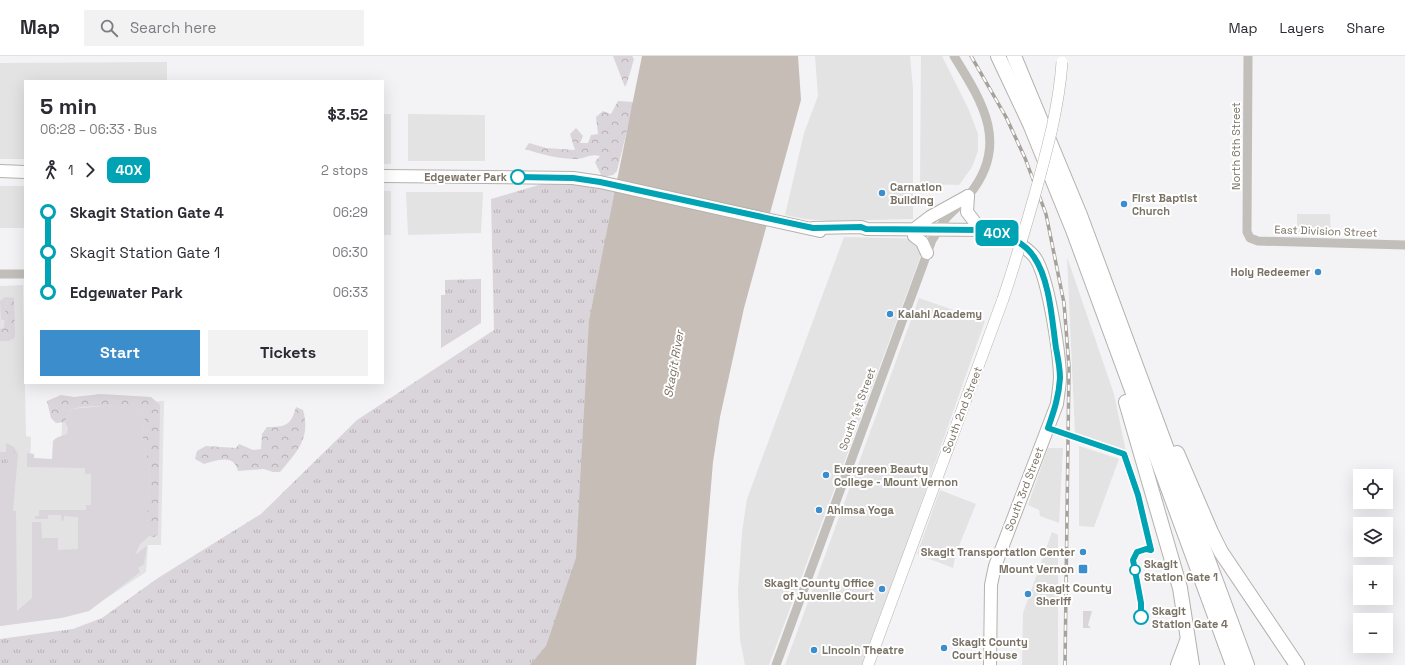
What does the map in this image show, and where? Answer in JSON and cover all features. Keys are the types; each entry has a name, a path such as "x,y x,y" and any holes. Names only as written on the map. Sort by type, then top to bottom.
{"highway":[{"path":"998,56 1030,124 1052,178 1110,333 1239,662"},
{"path":"1014,56 1080,216 1111,282 1160,414 1211,532 1221,552 1297,665"},
{"path":"1080,216 1239,662"},
{"path":"1110,333 1115,364 1180,588 1188,628 1192,665"},
{"path":"1178,665 1186,646 1188,628"}],"main road":[{"name":"South 2nd Street","path":"868,665 1003,299 1040,174 1055,116 1060,90 1062,59"},
{"path":"0,171 24,172"},
{"name":"South 3rd Street","path":"384,176 573,178 600,182 822,231 861,232 866,229 982,230 1008,237 1034,256 1043,274 1060,377 1057,404 995,566 991,585 990,665"},
{"path":"927,253 922,242 914,236 912,230 930,217 968,196"},
{"path":"968,196 967,212 982,230"}],"street":[{"name":"South 1st Street","path":"776,665 927,253 946,218 968,196 988,162 990,131 982,107 954,56"},
{"name":"North 6th Street","path":"1248,56 1248,236"},
{"name":"East Division Street","path":"1248,236 1253,240 1258,241 1405,245"},
{"path":"0,274 24,274"}],"shaded area":[{"path":"815,56 910,56 913,88 913,219 829,221 805,219 785,215 804,133 818,96"},
{"path":"921,56 942,56 969,110 978,134 978,151 972,167 959,185 920,184"},
{"path":"167,62 167,80 24,80 24,159 0,159 0,63"},
{"path":"384,114 391,114 391,164 384,164"},
{"path":"408,114 485,115 485,161 408,161"},
{"path":"0,186 24,186 24,228 0,228"},
{"path":"384,191 391,191 391,235 384,235"},
{"path":"406,192 483,192 481,233 408,235"},
{"path":"1297,214 1330,214 1331,234 1297,234"},
{"path":"844,237 927,239 769,665 745,665 740,640 738,591 742,532 747,499"},
{"path":"1067,257 1114,394 1126,452 1075,433"},
{"path":"23,285 26,436 31,437 30,467 60,467 63,404 164,401 161,545 148,545 146,572 87,611 66,617 0,626 0,286"},
{"path":"919,298 985,321 864,665 785,665"},
{"path":"1079,446 1119,459 1094,527 1079,526"},
{"path":"1048,448 1063,448 1059,523 1040,516 1039,510 1028,505"},
{"path":"940,490 976,504 956,553 953,568 917,554"},
{"path":"1052,532 1058,535 1058,665 1022,665 1023,613"}],"green space":[{"path":"613,56 632,56 634,59 625,87"},
{"path":"618,101 634,102 617,171 613,175 602,177 595,162 600,156 597,155 578,159 569,159 550,156 525,149 529,143 546,148 575,150 570,134 576,128 583,136 580,143 588,143 591,135 598,134 596,117 603,111 611,114"},
{"name":"Edgewater Park","path":"563,178 617,184 589,320 584,525 576,563 555,630 538,665 0,665 0,639 73,629 102,618 158,578 261,514 357,420 494,330 491,199"},
{"path":"481,279 481,323 441,348 441,295 445,295 445,280"},
{"path":"5,297 13,298 6,302 5,320 1,320 0,301"},
{"path":"14,297 15,337 9,341 0,341 0,329 4,328 6,302"},
{"path":"101,394 151,397 160,405 158,535 154,537 149,536 147,518 150,470 142,433 145,417 142,411 117,407 87,406 71,410 65,422 56,423 51,418 47,401 61,395 74,397"},
{"path":"104,406 130,408 142,411 145,417 142,433 150,470 147,518 149,536 140,544 135,555 147,546 144,564 138,568 140,572 89,611 61,618 0,626 0,467 7,467 8,459 14,452 6,452 6,443 14,447 18,454 13,511 16,511 17,611 32,598 32,522 41,522 42,538 58,538 58,550 78,549 78,517 64,516 62,522 61,515 48,515 48,519 35,519 35,516 39,516 39,510 86,510 86,505 91,505 91,474 85,474 85,468 27,467 27,453 34,454 34,458 52,459 53,441 56,438 67,434 68,428 65,422 68,413 73,409"},
{"path":"296,407 303,410 305,420 304,437 297,451 280,472 273,472 264,469 238,471 236,465 229,460 219,460 204,464 195,459 197,451 206,446 236,448 239,444 253,450 261,449 262,434 267,427 283,426 289,422"},
{"path":"0,452 15,452 14,459 8,459 7,467 0,467"},
{"path":"1083,611 1092,611 1088,625 1091,628 1083,628"}],"water":[{"name":"Skagit River","path":"642,56 798,56 801,100 744,308 720,417 713,462 696,665 530,665 546,646 576,558 589,320"}],"railway":[{"path":"971,56 1006,117 1025,158 1046,214 1064,303 1069,367 1065,665"}],"bus line":[{"name":"40X","path":"518,177 573,178 600,182 813,228 861,227 866,229 988,230 1008,237 1021,245 1034,256 1043,274 1055,342 1060,377 1057,404 1048,428 1124,454 1138,495 1151,550 1141,549 1134,556 1133,560 1141,603 1141,617"}],"place":[{"name":"Edgewater Park","path":"518,177"},
{"name":"Carnation Building","path":"882,193"},
{"name":"First Baptist Church","path":"1124,204"},
{"name":"Holy Redeemer","path":"1318,272"},
{"name":"Kalahi Academy","path":"890,314"},
{"name":"Evergreen Beauty College - Mount Vernon","path":"826,475"},
{"name":"Ahimsa Yoga","path":"819,510"},
{"name":"Skagit Transportation Center","path":"1083,552"},
{"name":"Mount Vernon","path":"1083,569"},
{"name":"Skagit Station Gate 1","path":"1135,570"},
{"name":"Skagit County Office of Juvenile Court","path":"882,589"},
{"name":"Skagit County Sheriff","path":"1028,594"},
{"name":"Skagit Station Gate 4","path":"1141,617"},
{"name":"Skagit County Court House","path":"944,648"},
{"name":"Lincoln Theatre","path":"814,650"}]}
